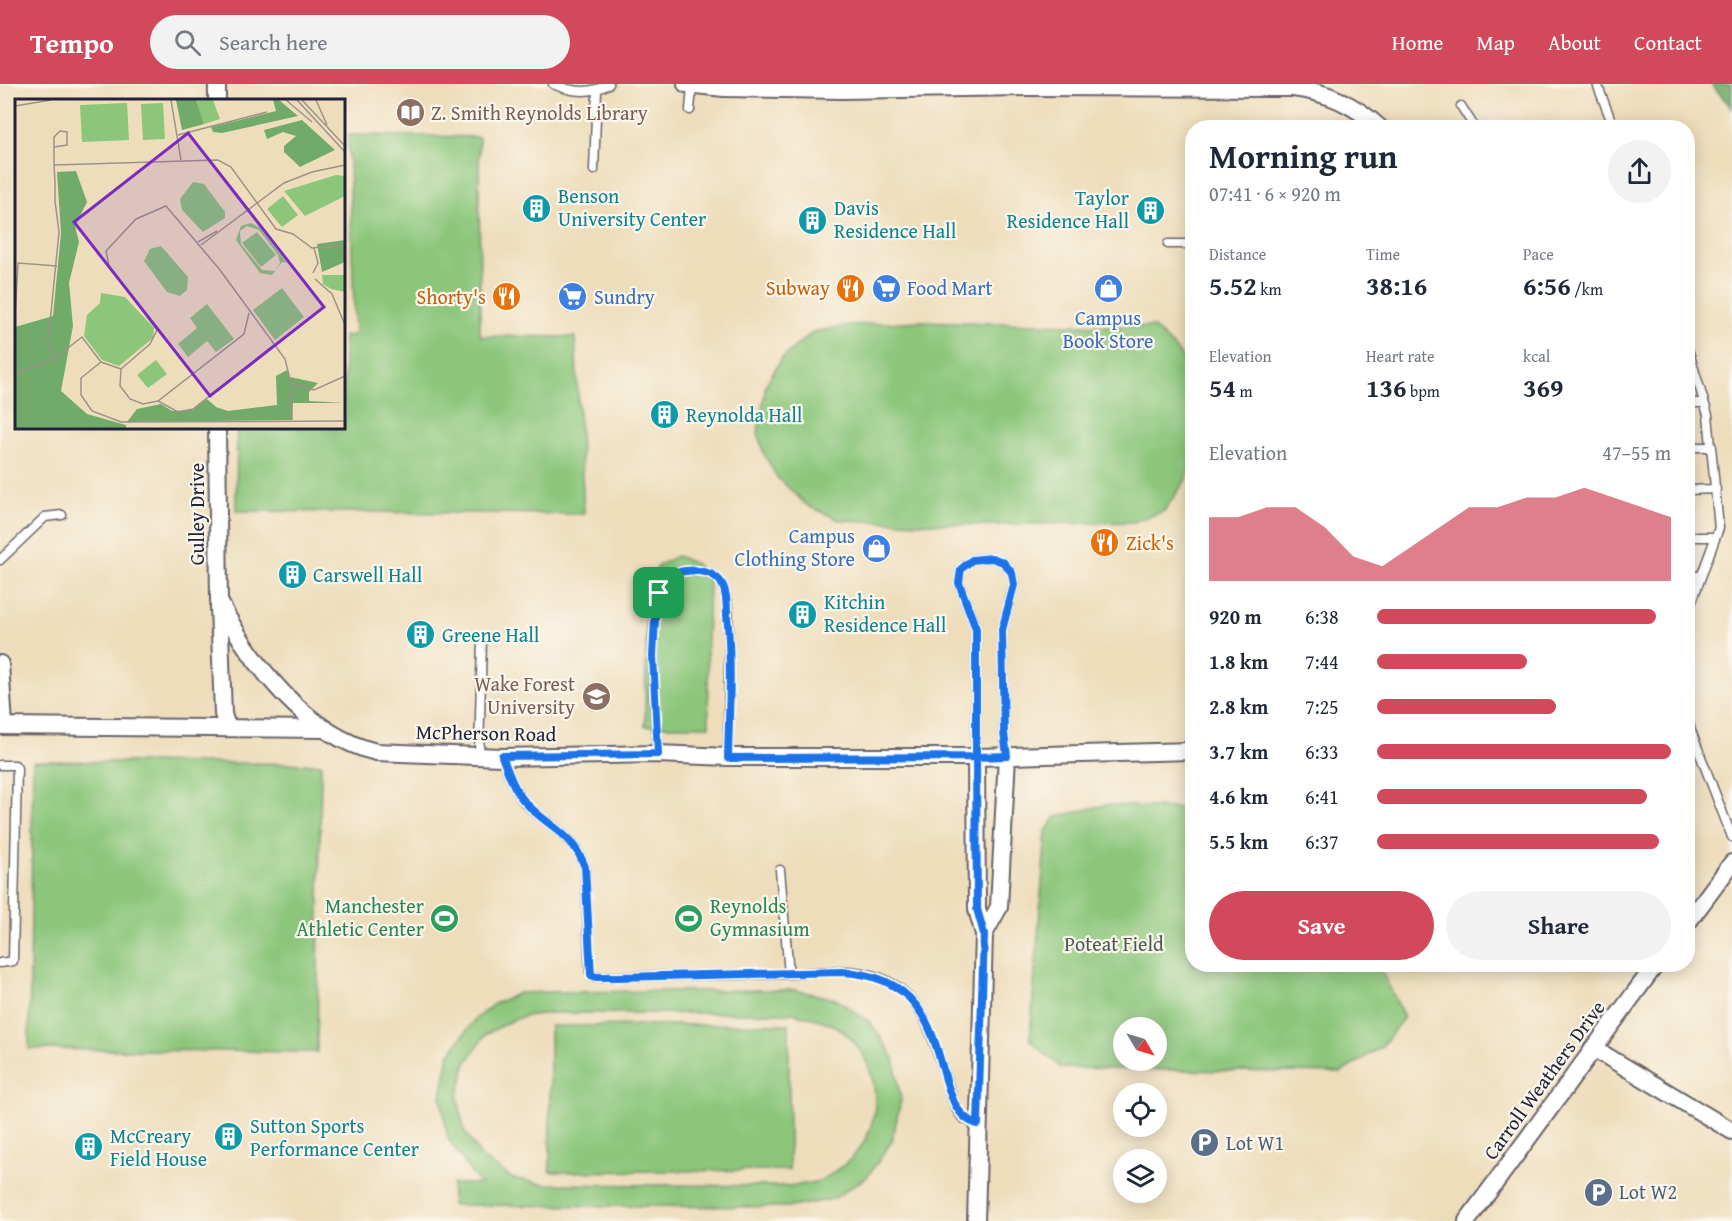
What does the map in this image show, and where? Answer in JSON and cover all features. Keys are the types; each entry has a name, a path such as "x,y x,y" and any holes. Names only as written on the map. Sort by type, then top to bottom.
{"street":[{"path":"216,84 217,99"},
{"path":"689,85 842,90 971,86 1293,88 1316,91 1338,98 1371,120"},
{"name":"Gulley Drive","path":"217,429 219,601 223,714 227,727"},
{"name":"Gulley Drive","path":"219,601 237,633 269,679 326,729"},
{"path":"0,664 2,725"},
{"name":"McPherson Road","path":"2,725 326,729 350,743 376,752 502,756 658,754 728,758 976,757 1185,751"},
{"path":"984,934 999,907 1007,756"},
{"path":"976,757 977,909 984,934 976,1221"},
{"path":"1695,913 1732,863"},
{"name":"Carroll Weathers Drive","path":"1467,1221 1650,972"},
{"path":"1593,1047 1732,1131"}],"lane":[{"path":"553,84 579,91 597,90 609,84"},
{"path":"1597,84 1611,120"},
{"path":"689,85 690,110"},
{"path":"594,170 597,90"},
{"path":"1461,106 1470,120"},
{"path":"1168,244 1185,244"},
{"path":"1695,378 1708,415 1719,528 1695,593"},
{"path":"1695,403 1704,403"},
{"path":"1695,447 1712,447"},
{"path":"1695,490 1716,489"},
{"path":"0,560 45,517 62,515"},
{"path":"1695,537 1715,537"},
{"path":"976,757 976,629 959,583 961,569 972,560 981,558 992,558 1003,562 1012,573 1014,585 1002,630 1004,733 1007,756"},
{"path":"658,754 653,656 656,601 663,583 673,574 693,570 708,572 716,577 725,591 730,699 728,758"},
{"path":"1695,576 1701,576"},
{"path":"479,755 482,640"},
{"path":"1695,738 1732,837"},
{"path":"502,756 523,800 566,836 581,857 585,867 591,975 606,977 842,972 871,974 893,984 920,1010 933,1035 956,1110 968,1122 978,1124"},
{"path":"0,765 15,765 17,768 13,961 0,963"},
{"path":"780,870 789,974"}],"green space":[{"path":"1711,84 1732,84 1732,108"},
{"path":"348,135 479,137 480,336 575,337 584,514 236,511 237,429 345,429 345,336 355,335"},
{"path":"920,321 1153,327 1185,361 1185,481 1164,511 1133,522 978,525 840,520 808,506 777,477 764,454 758,434 766,384 781,359 813,332 851,325"},
{"path":"677,556 696,564 709,579 707,643 709,726 645,726 647,588 659,565"},
{"path":"33,761 321,764 317,1052 29,1049"},
{"name":"Poteat Field","path":"1105,805 1185,809 1185,972 1382,972 1404,1017 1382,1046 1341,1073 1167,1070 1167,1017 1113,1017 1113,1069 1061,1068 1030,1040 1046,831 1056,817"},
{"path":"795,990 836,999 871,1023 894,1058 901,1100 892,1141 868,1176 833,1199 791,1207 452,1205 452,1184 481,1184 448,1138 441,1096 449,1055 474,1020 494,1004 519,993","holes":["551,1013 792,1013 833,1025 847,1035 864,1057 875,1093 870,1128 862,1145 850,1159 819,1181 787,1186 543,1184 512,1178 482,1158 464,1130 458,1097 466,1063 485,1035 506,1023 525,1016"]},
{"path":"789,1024 789,1170 550,1172 550,1026"}],"place":[{"name":"Z. Smith Reynolds Library","path":"410,113"},
{"name":"Benson University Center","path":"537,208"},
{"name":"Taylor Residence Hall","path":"1150,210"},
{"name":"Davis Residence Hall","path":"813,220"},
{"name":"Subway","path":"851,288"},
{"name":"Food Mart","path":"886,288"},
{"name":"Campus Book Store","path":"1108,288"},
{"name":"Shorty's","path":"507,297"},
{"name":"Sundry","path":"573,297"},
{"name":"Reynolda Hall","path":"665,415"},
{"name":"Zick's","path":"1105,543"},
{"name":"Campus Clothing Store","path":"876,548"},
{"name":"Carswell Hall","path":"292,575"},
{"name":"Kitchin Residence Hall","path":"803,614"},
{"name":"Greene Hall","path":"421,635"},
{"name":"Wake Forest University","path":"596,696"},
{"name":"Manchester Athletic Center","path":"445,918"},
{"name":"Reynolds Gymnasium","path":"689,918"},
{"name":"Sutton Sports Performance Center","path":"229,1137"},
{"name":"Lot W1","path":"1205,1143"},
{"name":"McCreary Field House","path":"89,1147"},
{"name":"Lot W2","path":"1598,1192"}],"route":[{"path":"659,593 656,601 653,656 658,754 502,756 507,771 523,800 566,836 581,857 585,867 591,975 617,977 842,972 871,974 893,984 920,1010 933,1035 956,1110 968,1122 978,1124 984,934 977,909 976,757 977,734 976,629 959,583 961,569 972,560 981,558 992,558 1003,562 1012,573 1014,585 1002,630 1004,733 1007,756 976,757 728,758 730,699 725,591 716,577 708,572 687,570 673,574 663,583 659,593"}]}
